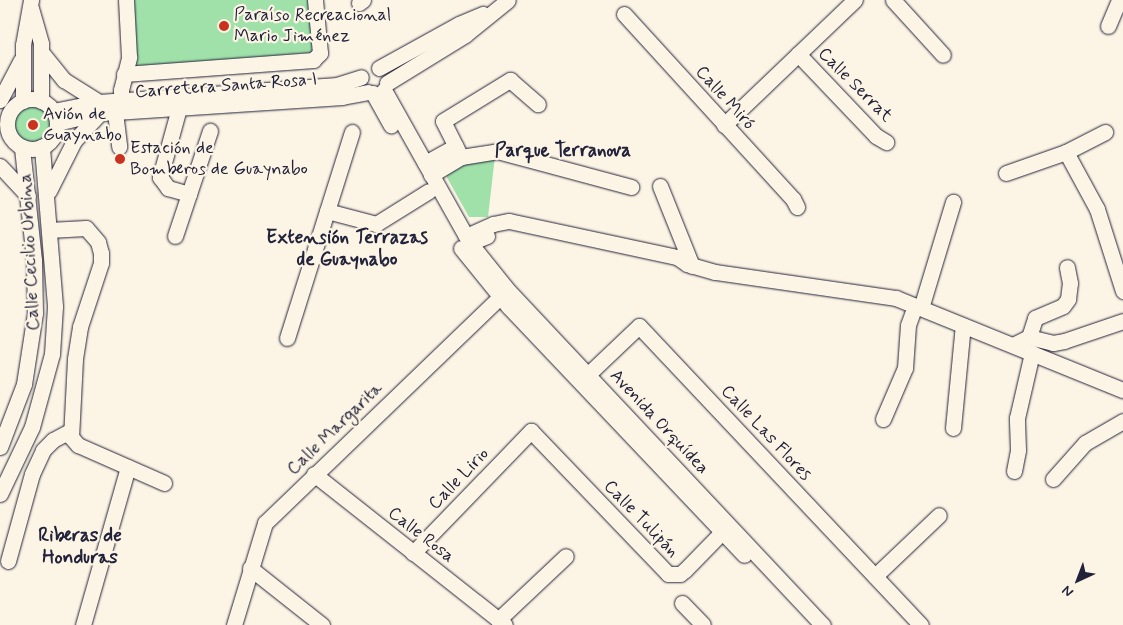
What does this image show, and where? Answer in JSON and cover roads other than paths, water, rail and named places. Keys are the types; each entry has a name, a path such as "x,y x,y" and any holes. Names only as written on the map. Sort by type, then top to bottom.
{"street":[{"path":"47,194 69,148 112,108 129,57 126,0"},
{"path":"124,74 313,60 320,53 315,0"},
{"name":"Carretera Santa Rosa I","path":"112,108 178,108 342,97 378,90 465,35 491,11 508,0"},
{"path":"724,125 855,0"},
{"path":"892,0 943,55"},
{"path":"1108,26 1120,0"},
{"path":"31,3 42,53 41,101 55,117 54,137 42,148 8,134 11,110 22,101 41,101"},
{"path":"22,101 22,56 31,3"},
{"name":"Carretera Santa Rosa I","path":"379,68 459,24 491,11"},
{"name":"Calle Miró","path":"624,14 793,199 797,207"},
{"path":"42,53 64,80 112,108 119,147"},
{"name":"Calle Serrat","path":"798,54 876,136 886,142"},
{"path":"0,100 22,56"},
{"path":"379,68 386,73 378,90 362,85 361,78 367,69 379,68"},
{"name":"Carretera Santa Rosa I","path":"55,117 112,108 337,84 361,78"},
{"path":"459,151 443,121 510,80 538,104"},
{"name":"Avenida Orquídea","path":"378,90 428,169 464,242"},
{"name":"Avenida Orquídea","path":"378,90 428,191 464,242 504,293 726,528 823,625"},
{"path":"178,108 160,177 168,188 189,194"},
{"path":"175,236 210,131"},
{"path":"288,338 352,132"},
{"path":"1006,173 1066,152 1105,132"},
{"name":"Calle Cecilio Urbina","path":"0,447 24,384 33,340 35,290 28,196 8,134"},
{"name":"Calle Cecilio Urbina","path":"2,491 32,427 52,354 55,306 42,148"},
{"path":"428,169 459,151 497,151 631,187"},
{"path":"1066,152 1097,209 1123,291"},
{"path":"0,166 28,196"},
{"path":"660,186 690,265"},
{"path":"327,211 372,224 428,191"},
{"path":"884,419 905,368 908,325 918,307 953,202"},
{"path":"464,242 493,224 509,222 677,257 690,265 730,275 896,298 1123,390"},
{"path":"49,230 86,228 98,242 100,253 99,271 80,327 75,359 70,431 78,446 164,483"},
{"path":"1029,337 1035,318 1063,306 1068,299 1070,283 1067,267"},
{"name":"Calle Margarita","path":"234,625 265,523 504,293"},
{"path":"1013,345 1029,337 1053,343 1123,320"},
{"path":"953,428 963,325"},
{"name":"Calle Las Flores","path":"584,378 639,326 921,625"},
{"path":"1014,471 1018,450 1018,418 1032,352"},
{"path":"1053,479 1085,443 1123,421"},
{"name":"Calle Tulipán","path":"532,430 668,574 680,574 726,528"},
{"name":"Calle Lirio","path":"413,553 532,430"},
{"path":"8,561 32,474 43,450 53,440 70,431"},
{"path":"83,625 128,467"},
{"name":"Calle Rosa","path":"314,474 502,622"},
{"path":"875,576 939,515"},
{"name":"Avenida Orquídea","path":"726,528 810,625"},
{"path":"502,622 566,556"},
{"path":"250,568 322,625"},
{"path":"682,604 703,625"}],"place":[{"name":"Paraíso Recreacional Mario Jiménez","path":"224,26"},
{"name":"Avión de Guaynabo","path":"33,125"},
{"name":"Estación de Bomberos de Guaynabo","path":"120,159"}],"district":[{"name":"Parque Terranova","path":"563,151"},
{"name":"Extensión Terrazas de Guaynabo","path":"347,249"},
{"name":"Riberas de Honduras","path":"80,547"}]}
